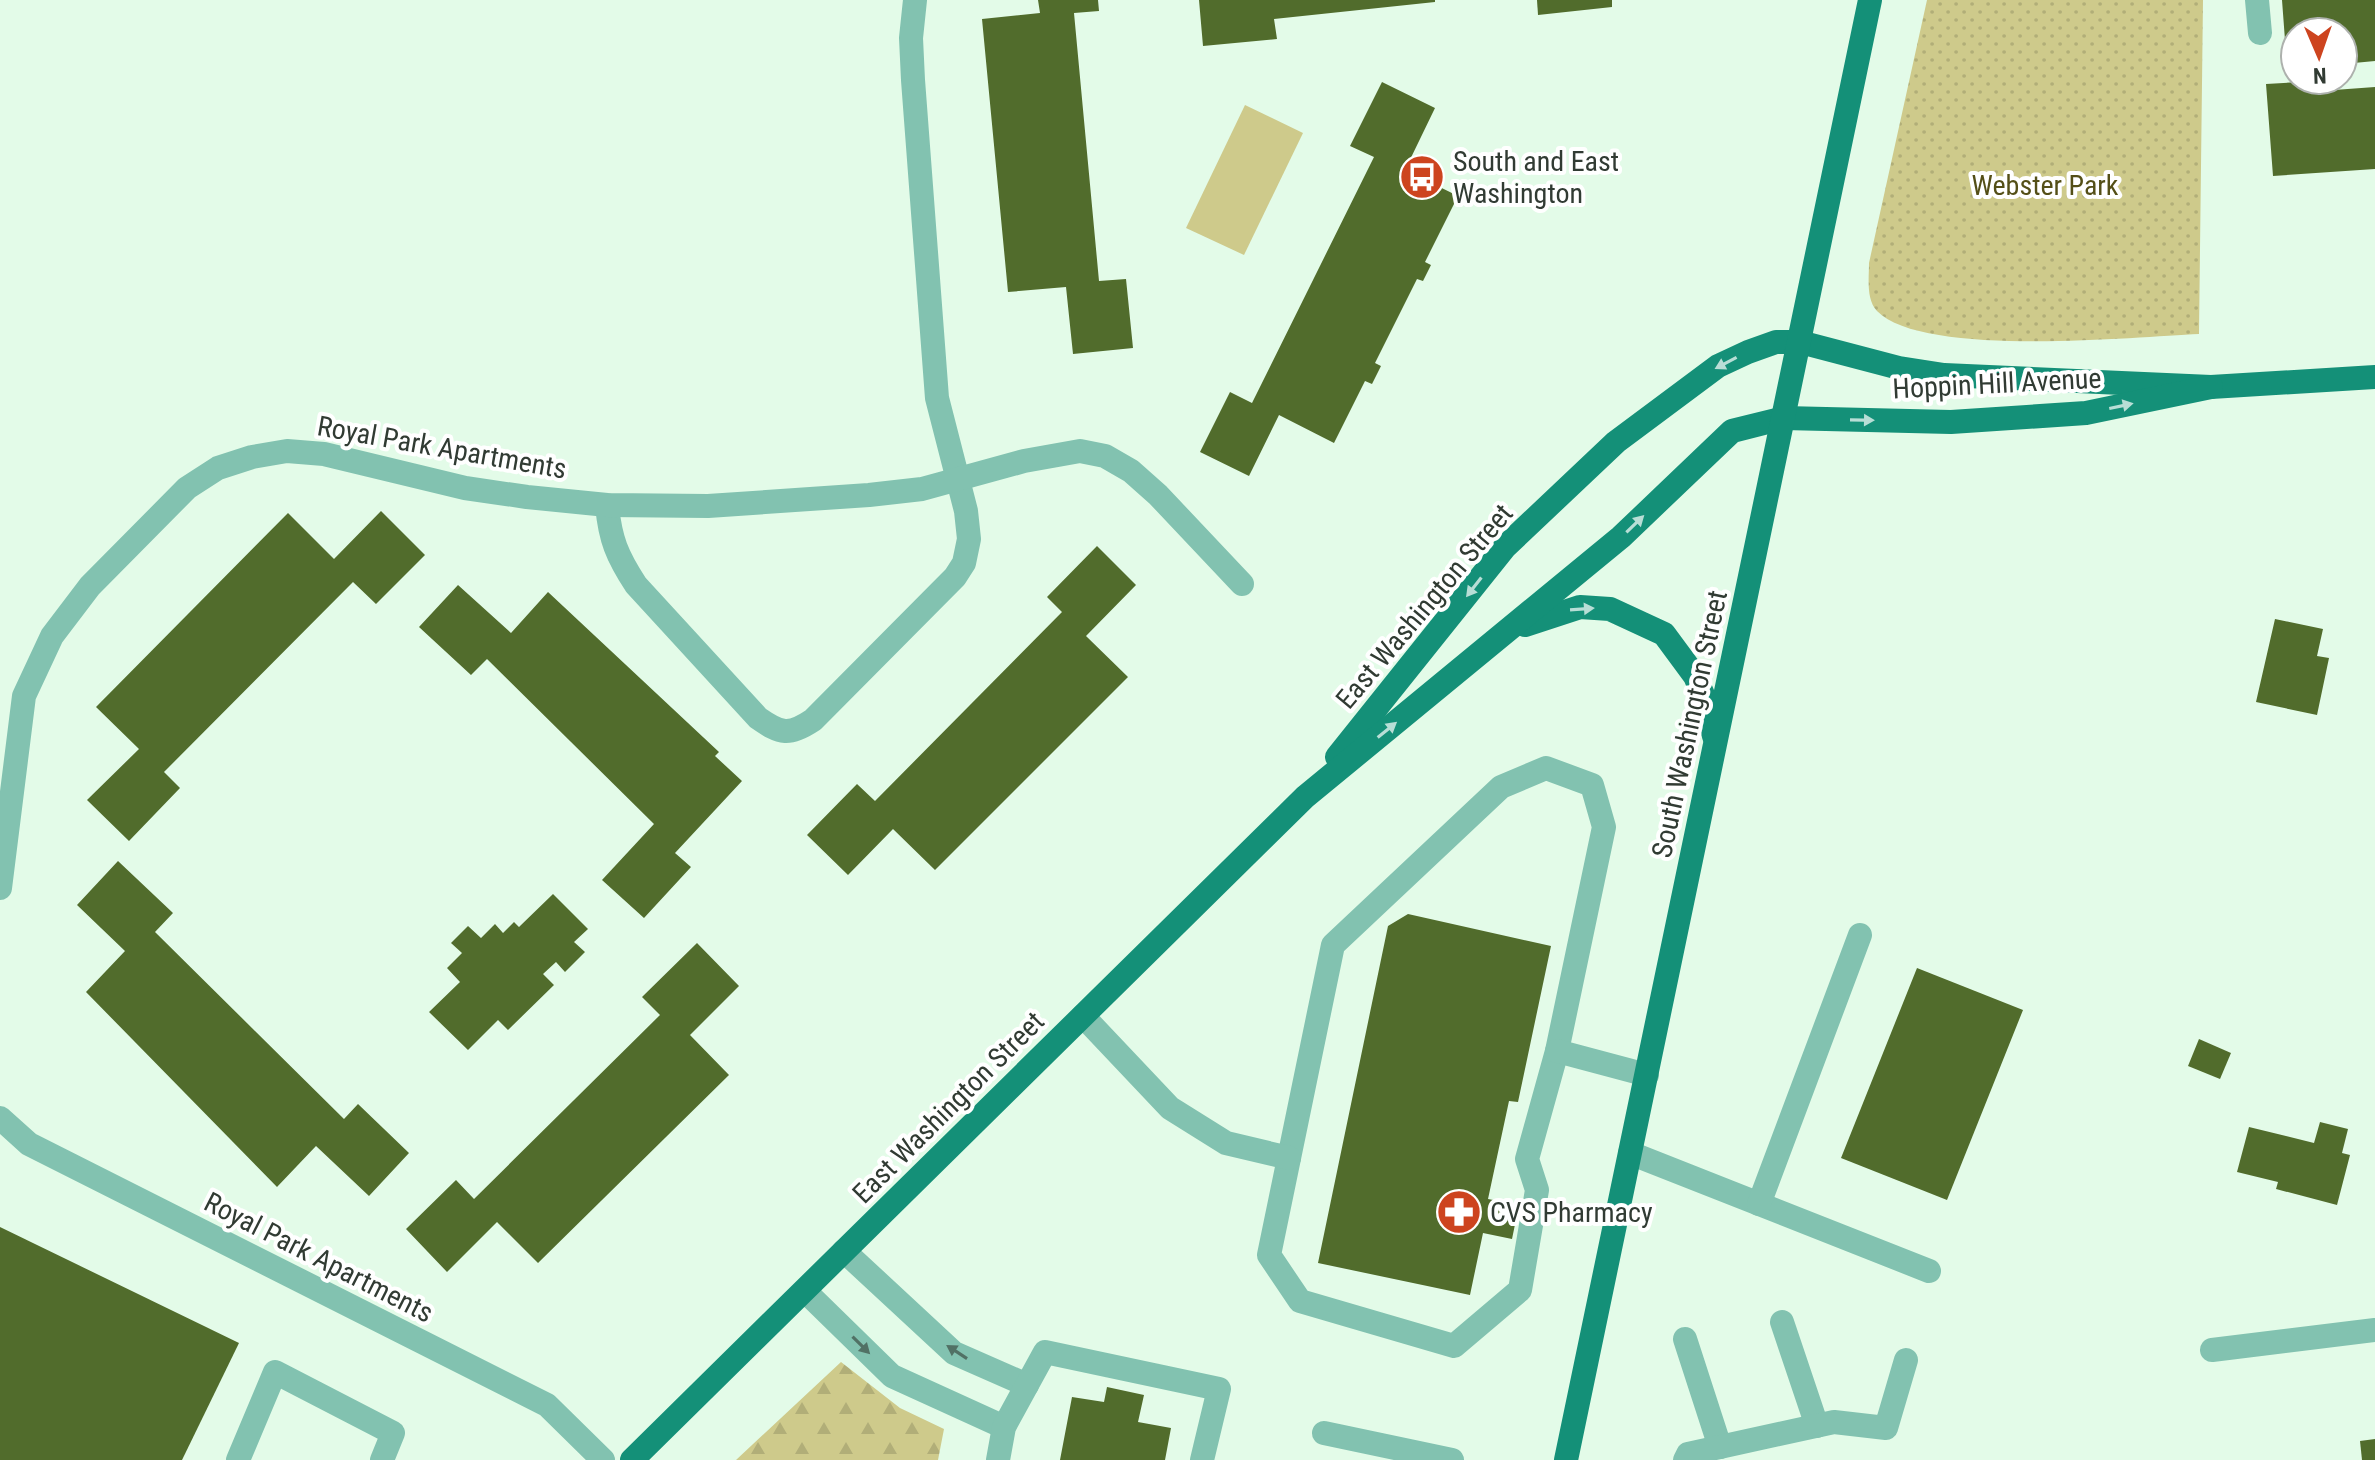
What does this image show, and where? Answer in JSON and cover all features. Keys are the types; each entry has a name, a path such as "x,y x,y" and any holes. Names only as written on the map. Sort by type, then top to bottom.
{"main road":[{"name":"South Washington Street","path":"1570,1459 1630,1153 1870,0"},
{"name":"East Washington Street","path":"1305,797 1505,547 1616,442 1718,366 1776,342 1800,342"},
{"name":"Hoppin Hill Avenue","path":"1800,342 1899,368 1944,375 2211,387 2375,377"},
{"name":"Hoppin Hill Avenue","path":"1784,418 1951,422 2086,413 2211,387"},
{"name":"East Washington Street","path":"632,1460 1305,797 1621,537 1732,431 1784,418"},
{"path":"1508,631 1580,607 1610,609 1664,634 1695,676 1706,702 1716,744"}],"street":[{"path":"607,505 610,534 620,560 636,585 758,718 775,730 795,731 813,720 964,563 969,539 966,511 937,398 913,80 911,38 915,0"},
{"path":"2257,0 2260,33"},
{"name":"Royal Park Apartments","path":"0,888 24,696 52,636 101,575 187,488 218,468 252,457 287,451 324,454 465,488 607,505 708,506 922,489 1054,454 1080,451 1105,456 1131,471 1158,495 1242,584"},
{"path":"1546,768 1592,785 1604,827 1557,1051 1527,1159 1537,1190 1520,1290 1454,1346 1300,1301 1269,1255 1289,1158 1333,945 1501,787 1546,768"},
{"path":"1759,1204 1860,935"},
{"path":"1083,1016 1170,1108 1226,1143 1289,1158"},
{"path":"1557,1051 1647,1075"},
{"name":"Royal Park Apartments","path":"0,1118 29,1144 547,1405 603,1460"},
{"path":"1630,1153 1929,1271"},
{"path":"844,1251 954,1353 1027,1385"},
{"path":"805,1291 892,1376 1004,1427"},
{"path":"1782,1322 1817,1426"},
{"path":"2212,1350 2375,1330"},
{"path":"1685,1339 1720,1447"},
{"path":"998,1460 1004,1427 1045,1352 1219,1389 1202,1460"},
{"path":"1685,1460 1688,1454 1834,1422 1886,1428 1906,1360"},
{"path":"238,1460 275,1372 393,1433 382,1460"},
{"path":"1324,1433 1446,1459"}],"green space":[{"name":"Webster Park","path":"1927,0 2203,0 2199,334 2080,340 1981,340 1937,335 1901,326 1877,311 1870,295 1869,263"},
{"path":"1245,105 1303,133 1244,255 1186,228"},
{"path":"841,1362 900,1408 944,1429 938,1460 736,1460"}],"building":[{"path":"1038,0 1098,0 1099,11 1074,13 1099,281 1126,279 1133,348 1073,354 1066,287 1008,292 982,19 1040,13"},
{"path":"1199,0 1435,2 1274,19 1277,39 1203,46"},
{"path":"1537,0 1612,0 1612,7 1538,15"},
{"path":"2282,0 2375,0 2375,61 2359,62 2359,16 2283,16"},
{"path":"1382,82 1435,108 1405,170 1458,196 1425,262 1431,265 1423,281 1417,279 1375,363 1381,366 1372,384 1365,381 1334,443 1279,415 1249,476 1200,452 1230,392 1252,403 1374,157 1350,146"},
{"path":"2279,83 2279,96 2359,96 2359,88 2375,87 2375,169 2273,176 2266,84"},
{"path":"381,511 425,555 376,604 353,582 164,772 180,788 129,841 87,800 139,749 96,707 288,513 334,559"},
{"path":"1097,546 1136,585 1086,636 1128,677 935,870 893,829 848,875 807,835 857,784 875,801 1062,612 1047,597"},
{"path":"458,585 511,633 548,592 719,752 715,756 742,781 675,853 691,867 644,918 602,880 654,824 487,659 471,675 419,627"},
{"path":"2275,619 2323,629 2317,656 2329,658 2317,715 2256,702"},
{"path":"118,861 173,913 155,932 344,1119 358,1104 409,1153 369,1196 316,1146 277,1187 86,992 125,951 77,905"},
{"path":"553,894 588,929 574,942 585,952 565,972 556,962 543,974 554,985 508,1030 498,1020 468,1050 429,1012 460,982 447,968 462,953 451,943 468,926 481,938 495,924 503,933 514,922 519,927"},
{"name":"CVS Pharmacy","path":"1408,914 1551,946 1518,1102 1509,1101 1488,1199 1519,1205 1512,1239 1483,1233 1470,1295 1318,1263 1388,926"},
{"path":"697,943 739,986 690,1035 729,1075 538,1263 497,1222 447,1272 406,1229 456,1180 474,1199 660,1015 642,997"},
{"path":"1917,968 2023,1010 1947,1200 1841,1158"},
{"path":"2199,1039 2231,1053 2220,1079 2188,1066"},
{"path":"2320,1122 2348,1129 2342,1153 2350,1155 2337,1205 2276,1189 2278,1182 2237,1172 2249,1127 2314,1143"},
{"path":"0,1227 239,1343 182,1460 0,1460"},
{"path":"1107,1387 1144,1395 1138,1422 1171,1428 1165,1460 1060,1460 1072,1397 1104,1402"},
{"path":"2375,1439 2375,1460 2362,1460 2360,1441"}],"place":[{"name":"South and East Washington","path":"1422,177"},
{"name":"CVS Pharmacy","path":"1459,1212"}]}
